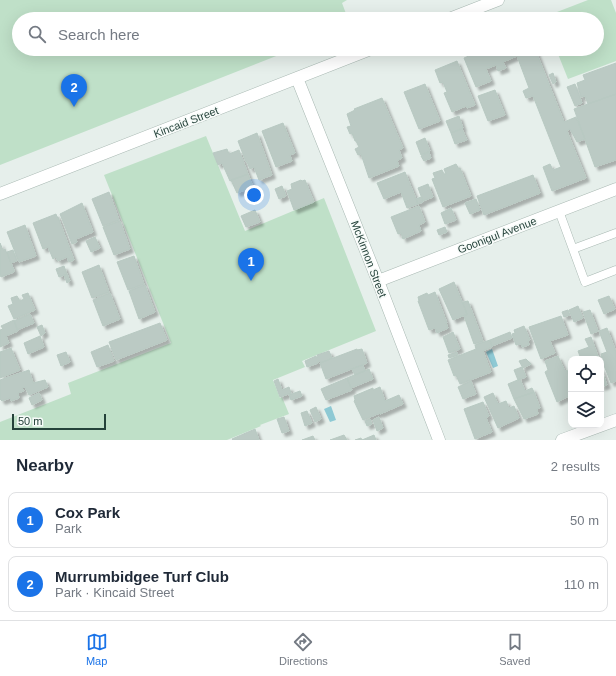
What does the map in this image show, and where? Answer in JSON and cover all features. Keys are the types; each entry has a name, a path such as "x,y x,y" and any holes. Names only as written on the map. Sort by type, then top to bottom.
{"street":[{"path":"467,12 498,0"},
{"name":"Kincaid Street","path":"0,194 353,56"},
{"name":"McKinnon Street","path":"297,78 378,281 438,440"},
{"name":"Goonigul Avenue","path":"378,281 616,189"},
{"path":"562,440 616,420"}],"lane":[{"path":"559,211 585,282 616,270"},
{"path":"573,249 616,233"}],"green space":[{"path":"0,0 347,0 342,3 345,12 12,12 12,56 276,56 0,165"},
{"path":"588,0 611,0 616,13 616,61 568,79 559,56 604,56 604,12 557,12"},
{"path":"206,136 245,231 324,198 376,331 302,361 305,367 273,380 280,398 282,397 289,414 227,440 0,440 0,422 71,394 68,383 171,343 104,175"}],"water":[{"path":"492,349 498,366 493,368 486,352"},
{"path":"331,406 336,420 330,422 324,409"}],"building":[{"path":"469,56 517,56 503,62 506,68 498,71 496,65 486,69 491,81 476,87 464,58"},
{"path":"517,56 538,56 564,122 576,117 585,139 577,142 570,129 567,131 586,178 552,191 543,167 550,164 553,170 561,167 533,96 526,98 523,91 529,88"},
{"path":"457,61 475,105 467,108 466,106 452,112 444,93 447,92 443,82 440,83 435,70"},
{"path":"616,63 616,94 588,104 585,96 581,97 577,83 585,80 583,75"},
{"path":"553,73 556,82 553,84 549,75"},
{"path":"425,84 440,121 419,129 404,92"},
{"path":"575,84 582,103 575,106 567,87"},
{"path":"495,90 505,115 488,121 478,96"},
{"path":"616,94 616,160 595,167 574,109"},
{"path":"382,98 403,148 399,150 402,158 397,161 399,166 369,178 361,154 358,155 355,149 359,147 352,133 350,134 347,127 351,126 347,114 355,110 354,109"},
{"path":"459,116 463,128 451,133 446,121"},
{"path":"283,123 295,153 290,155 292,161 276,167 262,131"},
{"path":"462,129 467,140 455,144 451,133"},
{"path":"257,133 272,175 259,180 254,167 250,169 246,162 238,141"},
{"path":"425,138 430,151 421,155 416,142"},
{"path":"227,149 229,154 239,150 248,174 230,181 222,163 218,165 213,153"},
{"path":"429,152 431,158 424,161 421,156"},
{"path":"456,164 459,169 460,168 471,196 443,207 432,179 435,178 433,173 442,170 444,174 446,174 444,169"},
{"path":"405,172 418,204 407,208 401,192 384,199 377,183"},
{"path":"248,174 253,187 237,193 231,180"},
{"path":"533,175 540,193 484,215 477,196"},
{"path":"305,180 314,202 294,210 287,191 292,189 291,184"},
{"path":"428,184 433,197 423,201 418,188"},
{"path":"282,186 286,196 279,199 275,189"},
{"path":"109,192 119,220 103,226 92,199"},
{"path":"421,197 423,202 418,204 416,199"},
{"path":"476,199 480,210 470,214 465,203"},
{"path":"82,203 93,232 76,239 77,242 72,244 60,214"},
{"path":"419,206 425,222 419,225 421,231 403,239 401,233 398,234 391,217"},
{"path":"451,208 456,220 445,224 441,213"},
{"path":"255,210 260,222 246,227 241,216"},
{"path":"56,214 74,260 69,262 67,257 58,261 56,257 53,259 48,247 43,249 33,223"},
{"path":"120,221 130,249 114,255 103,227"},
{"path":"25,225 36,256 19,262 7,232"},
{"path":"445,227 447,232 439,235 437,230"},
{"path":"95,237 100,248 91,252 86,241"},
{"path":"0,243 3,250 5,249 14,270 14,272 1,277 0,275"},
{"path":"13,250 17,261 11,263 7,252"},
{"path":"134,256 144,284 128,290 117,262"},
{"path":"99,265 109,292 92,298 82,272"},
{"path":"64,266 67,274 59,277 56,269"},
{"path":"67,274 70,281 67,283 64,275"},
{"path":"454,282 467,314 453,320 439,289"},
{"path":"145,285 155,312 139,319 129,291"},
{"path":"435,292 448,328 437,333 435,328 429,330 418,301 418,297 427,293 428,295"},
{"path":"28,293 35,310 14,319 8,306 13,304 11,298 17,296 20,301 24,299 22,295"},
{"path":"110,293 120,319 103,326 93,300"},
{"path":"609,296 615,309 604,314 598,300"},
{"path":"468,301 483,341 474,344 464,316 467,315 463,302"},
{"path":"578,306 583,318 574,322 569,310"},
{"path":"568,310 570,315 564,317 562,312"},
{"path":"590,310 598,331 591,334 583,312"},
{"path":"30,314 34,323 17,330 14,321"},
{"path":"561,316 568,335 550,341 555,353 541,359 529,327"},
{"path":"14,320 18,331 6,336 9,343 0,347 0,330 3,329 1,326"},
{"path":"160,323 167,340 116,360 109,342"},
{"path":"42,325 45,333 41,336 37,327"},
{"path":"524,326 530,340 528,341 529,345 522,347 521,344 516,345 512,334 515,333 514,330"},
{"path":"607,328 616,352 616,381 611,383 604,366 604,356 602,356 601,354 607,352 599,331"},
{"path":"453,332 460,349 449,353 443,337"},
{"path":"510,332 512,338 492,346 490,340"},
{"path":"40,336 44,347 28,354 24,343"},
{"path":"591,337 598,356 580,356 578,351 589,347 585,339"},
{"path":"490,340 492,347 483,351 491,372 460,384 456,375 454,376 448,360 476,349 475,345"},
{"path":"108,345 114,361 97,367 91,352"},
{"path":"11,348 20,370 0,378 0,352"},
{"path":"357,349 362,349 367,363 326,379 320,363"},
{"path":"329,351 332,358 321,363 318,361 318,363 307,367 305,361 316,356 318,357 317,355"},
{"path":"66,352 70,362 61,366 57,355"},
{"path":"457,352 458,355 449,358 448,355"},
{"path":"558,356 565,371 567,370 568,372 568,396 557,402 545,372 548,370 545,361"},
{"path":"526,359 531,364 523,368 519,361"},
{"path":"363,365 365,371 355,375 352,369"},
{"path":"522,367 526,377 518,380 514,370"},
{"path":"369,369 373,379 351,388 347,378"},
{"path":"29,370 33,383 45,380 48,387 29,395 25,387 22,388 24,391 18,393 19,398 11,401 10,398 2,401 0,399 0,380"},
{"path":"604,376 607,385 604,386"},
{"path":"347,378 352,390 326,400 321,389"},
{"path":"278,379 282,390 289,387 291,393 280,397 274,381"},
{"path":"520,379 525,391 532,388 534,392 514,399 508,384"},
{"path":"471,381 476,394 463,399 458,387"},
{"path":"380,387 385,401 399,395 403,404 363,420 354,401 354,396 373,388 373,390"},
{"path":"300,391 302,396 291,400 289,395"},
{"path":"534,392 540,408 537,409 538,414 524,419 514,399"},
{"path":"39,393 42,400 32,405 29,398"},
{"path":"493,393 498,404 506,401 509,408 514,406 519,418 498,428 484,397"},
{"path":"483,402 489,416 486,418 492,432 475,439 464,409"},
{"path":"316,407 321,419 315,422 310,410"},
{"path":"307,411 312,423 305,426 301,413"},
{"path":"284,417 289,431 282,433 277,419"},
{"path":"379,417 383,428 377,431 373,420"},
{"path":"370,419 372,424 367,426 365,421"},
{"path":"255,429 259,440 232,439"},
{"path":"344,435 347,440 330,440"},
{"path":"374,435 376,440 362,440"},
{"path":"313,436 315,440 302,440"}],"place":[{"name":"Murrumbidgee Turf Club","path":"74,107"},
{"name":"Cox Park","path":"251,281"}]}
